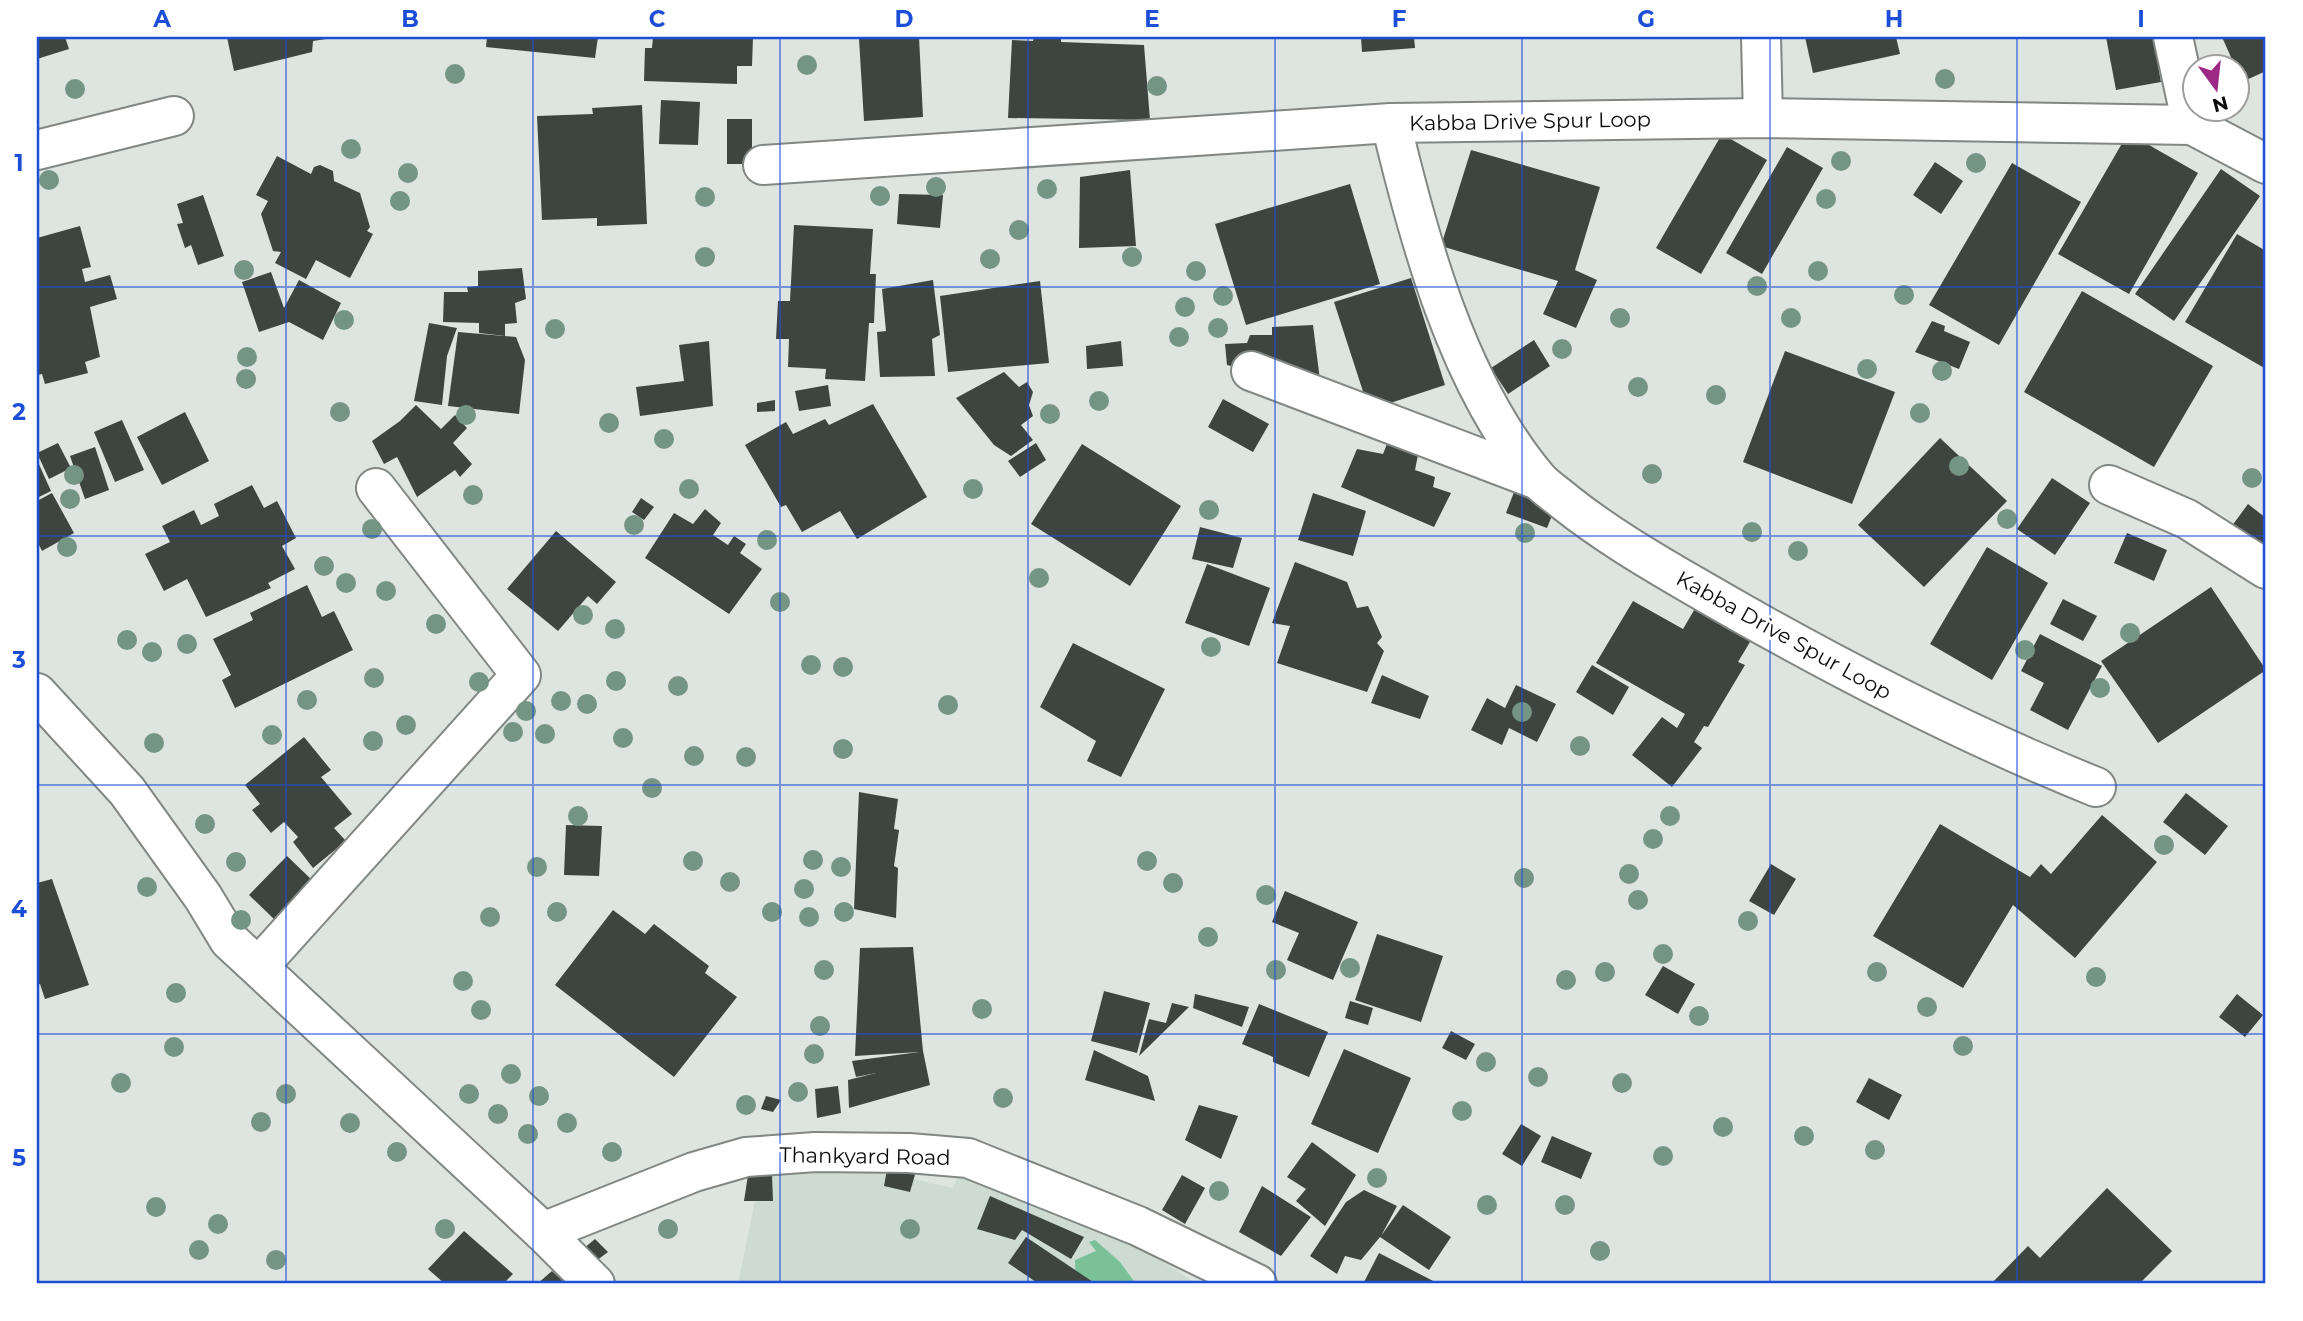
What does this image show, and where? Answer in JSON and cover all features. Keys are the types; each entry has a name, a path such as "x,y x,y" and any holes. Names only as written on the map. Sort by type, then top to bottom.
{"street":[{"path":"1761,37 1763,118"},
{"path":"2173,37 2192,125 2266,164"},
{"path":"37,150 174,116"},
{"name":"Kabba Drive Spur Loop","path":"2096,787 1932,717 1796,645 1602,531 1538,480 1503,431 1441,300 1422,244 1391,123 1763,118 2192,125"},
{"path":"763,165 1391,123"},
{"path":"1251,371 1538,480"},
{"path":"2109,485 2188,519 2266,569"},
{"path":"259,966 521,675 376,488"},
{"path":"37,694 127,791 203,897 229,940 543,1231 595,1284"},
{"name":"Thankyard Road","path":"543,1231 694,1172 746,1157 815,1152 909,1153 968,1158 1138,1226 1257,1284"}],"shaded area":[{"path":"764,1157 860,1167 953,1188 964,1164 1118,1233 1197,1284 738,1284"}],"green space":[{"path":"1095,1240 1120,1262 1136,1284 1076,1284 1075,1260 1096,1251 1089,1242"}],"building":[{"path":"37,37 65,37 69,49 37,59"},
{"path":"227,37 333,38 313,41 312,52 234,71"},
{"path":"487,37 598,37 595,58 486,47"},
{"path":"653,37 753,37 752,66 737,66 737,84 644,81 645,48 652,48"},
{"path":"919,37 923,117 864,121 859,39"},
{"path":"1034,37 1061,37 1061,42 1144,45 1150,120 1008,118 1012,40 1033,41"},
{"path":"1361,37 1414,37 1415,48 1362,52"},
{"path":"1805,37 1896,37 1900,54 1813,73"},
{"path":"2106,37 2153,37 2161,82 2116,90"},
{"path":"2222,37 2266,37 2266,71 2250,78 2250,52 2229,52"},
{"path":"661,100 700,102 698,145 659,144"},
{"path":"642,105 647,224 597,226 597,218 542,220 537,116 593,114 592,108"},
{"path":"727,119 752,119 752,164 727,164"},
{"path":"2128,133 2198,173 2129,294 2058,254"},
{"path":"1722,134 1767,160 1701,274 1656,248"},
{"path":"1787,147 1823,168 1762,274 1726,253"},
{"path":"1471,150 1600,187 1575,270 1597,280 1576,328 1543,314 1558,281 1441,246"},
{"path":"277,156 311,174 314,167 320,165 333,171 334,181 360,193 370,227 367,231 373,234 350,278 316,260 306,279 275,263 281,252 273,251 261,214 268,201 256,195"},
{"path":"1935,162 1963,181 1941,214 1913,195"},
{"path":"2012,163 2081,202 1999,345 1929,305"},
{"path":"2221,169 2260,196 2174,321 2135,294"},
{"path":"1130,170 1136,246 1079,248 1080,177"},
{"path":"1350,184 1380,284 1246,325 1215,224"},
{"path":"899,194 943,195 940,228 897,224"},
{"path":"203,195 224,256 198,265 191,245 185,248 177,224 183,223 177,204"},
{"path":"794,225 873,229 870,274 876,274 874,323 869,323 865,381 825,379 826,369 788,367 789,339 776,339 778,301 790,301"},
{"path":"80,226 91,267 82,269 85,282 110,275 117,299 90,307 100,357 85,362 88,373 45,384 42,374 37,375 37,238"},
{"path":"2237,234 2266,251 2266,369 2185,322"},
{"path":"522,268 526,299 515,303 517,323 505,324 505,336 479,333 479,323 443,322 444,292 468,292 467,287 478,286 478,271"},
{"path":"271,272 284,308 299,280 341,303 323,340 289,322 259,332 242,282"},
{"path":"1411,278 1445,385 1369,410 1334,302"},
{"path":"933,280 940,335 932,339 935,376 880,377 877,332 886,331 882,289"},
{"path":"1040,281 1049,363 948,372 940,296"},
{"path":"2082,291 2213,366 2154,467 2024,392"},
{"path":"1932,321 1945,326 1944,331 1970,342 1959,369 1915,352"},
{"path":"429,323 457,328 447,356 442,405 414,401"},
{"path":"1313,325 1321,388 1227,365 1225,344 1247,343 1250,335 1272,335 1272,327"},
{"path":"458,332 516,337 525,360 519,414 448,406"},
{"path":"1534,340 1550,366 1508,394 1491,368"},
{"path":"709,341 713,406 640,416 636,387 684,381 679,345"},
{"path":"1121,341 1123,366 1087,369 1086,346"},
{"path":"1785,351 1895,392 1852,504 1743,462"},
{"path":"1004,372 1019,387 1027,382 1033,392 1029,405 1033,416 1021,425 1033,440 1011,456 994,445 956,398"},
{"path":"828,385 831,406 799,411 795,391"},
{"path":"1223,399 1269,424 1253,452 1208,427"},
{"path":"775,400 775,411 757,412 757,403"},
{"path":"873,404 927,497 857,539 840,511 802,532 786,505 781,507 745,445 786,422 793,434 825,419 829,425"},
{"path":"416,405 441,429 455,415 467,428 453,443 472,464 460,477 455,470 417,497 397,457 384,464 372,441 400,421"},
{"path":"185,412 209,461 162,485 137,437"},
{"path":"122,420 144,470 115,482 94,432"},
{"path":"1940,438 2007,501 1924,587 1858,525"},
{"path":"58,443 71,468 49,479 37,453"},
{"path":"1036,443 1046,460 1020,477 1008,461"},
{"path":"1082,444 1181,506 1130,586 1031,524"},
{"path":"1387,444 1418,455 1415,470 1435,477 1433,487 1451,493 1434,527 1341,487 1357,449 1383,454"},
{"path":"95,447 109,490 85,499 70,456"},
{"path":"37,460 51,491 37,498"},
{"path":"2052,478 2090,503 2055,555 2017,529"},
{"path":"252,485 264,508 277,501 296,538 282,546 295,569 268,583 271,588 206,617 187,579 164,591 145,554 170,542 162,526 194,510 201,525 219,516 214,504"},
{"path":"1514,492 1555,508 1547,528 1506,513"},
{"path":"52,493 74,533 42,551 37,541 37,501"},
{"path":"1313,493 1366,511 1353,556 1298,540"},
{"path":"641,498 654,507 644,520 632,512"},
{"path":"2248,504 2266,518 2266,564 2226,534"},
{"path":"705,509 721,523 713,535 728,545 734,536 746,544 740,553 762,569 729,614 645,558 674,513 693,524"},
{"path":"1200,527 1242,538 1233,568 1192,559"},
{"path":"556,531 616,582 597,604 588,596 558,631 507,589"},
{"path":"2127,533 2167,550 2154,581 2114,563"},
{"path":"1987,547 2048,583 1992,680 1930,644"},
{"path":"1295,562 1347,582 1357,608 1368,606 1382,637 1377,643 1384,651 1367,692 1277,663 1290,626 1272,623"},
{"path":"1207,564 1270,588 1249,646 1185,623"},
{"path":"307,585 322,617 334,611 353,650 235,708 222,680 231,675 213,639 253,620 250,613"},
{"path":"2211,587 2266,670 2158,743 2101,661"},
{"path":"2063,599 2097,616 2083,641 2050,624"},
{"path":"1700,600 1756,632 1738,662 1745,665 1708,727 1704,726 1694,742 1702,748 1672,787 1632,755 1662,717 1677,728 1685,714 1596,663 1633,601 1683,629"},
{"path":"2040,634 2102,666 2068,730 2030,710 2044,683 2021,671"},
{"path":"1073,643 1165,689 1121,777 1087,761 1096,741 1040,707"},
{"path":"1592,665 1629,687 1613,715 1576,692"},
{"path":"1382,675 1429,696 1420,719 1371,703"},
{"path":"1516,685 1556,704 1537,742 1509,728 1502,745 1471,730 1487,698 1505,708"},
{"path":"304,737 331,770 321,777 352,814 334,828 346,841 313,868 293,842 298,837 284,822 271,833 252,810 260,804 245,785"},
{"path":"859,792 898,799 894,829 899,830 894,866 898,868 896,918 854,909"},
{"path":"2186,793 2228,826 2205,855 2163,822"},
{"path":"2102,815 2157,862 2075,958 2013,905 1963,988 1873,936 1940,824 2030,877 2041,864 2051,874"},
{"path":"566,825 602,826 599,876 564,875"},
{"path":"287,856 313,881 275,920 249,895"},
{"path":"1771,864 1796,879 1774,915 1749,901"},
{"path":"52,879 89,985 45,999 40,984 37,985 37,883"},
{"path":"1285,891 1358,922 1333,980 1287,960 1299,933 1272,922"},
{"path":"613,910 645,934 654,924 709,966 705,973 737,997 674,1077 555,985"},
{"path":"1377,934 1443,956 1421,1022 1355,1000"},
{"path":"913,947 923,1051 930,1085 849,1108 848,1080 876,1073 856,1077 852,1061 919,1052 855,1056 860,948"},
{"path":"1663,966 1695,984 1678,1014 1645,995"},
{"path":"1104,991 1150,1003 1137,1053 1091,1041"},
{"path":"1195,994 1249,1007 1242,1027 1193,1008"},
{"path":"2237,994 2263,1015 2245,1037 2219,1017"},
{"path":"1350,1001 1373,1008 1368,1025 1345,1018"},
{"path":"1172,1003 1189,1007 1139,1056 1149,1019 1166,1023"},
{"path":"1259,1004 1328,1032 1309,1077 1273,1062 1273,1057 1242,1044"},
{"path":"1451,1031 1475,1044 1466,1060 1442,1048"},
{"path":"1344,1049 1411,1078 1378,1153 1311,1124"},
{"path":"1094,1050 1148,1076 1155,1101 1085,1080"},
{"path":"1869,1078 1902,1095 1889,1120 1856,1102"},
{"path":"838,1086 841,1113 817,1118 815,1089"},
{"path":"766,1096 781,1100 773,1112 761,1109"},
{"path":"1199,1105 1238,1116 1221,1159 1185,1140"},
{"path":"1521,1124 1541,1136 1522,1166 1502,1154"},
{"path":"1552,1136 1592,1153 1581,1179 1541,1162"},
{"path":"1312,1142 1356,1175 1325,1226 1296,1201 1306,1189 1287,1177"},
{"path":"888,1164 916,1171 910,1192 884,1186"},
{"path":"748,1175 772,1176 773,1201 744,1201"},
{"path":"1182,1175 1205,1188 1185,1224 1162,1210"},
{"path":"1262,1186 1311,1217 1281,1256 1239,1232"},
{"path":"2107,1188 2172,1251 2139,1284 1991,1284 2028,1246 2040,1258"},
{"path":"1364,1190 1397,1206 1381,1236 1403,1205 1451,1237 1429,1270 1380,1237 1361,1260 1345,1256 1337,1274 1310,1256 1346,1202"},
{"path":"990,1196 1084,1237 1071,1259 1022,1230 1015,1240 977,1229"},
{"path":"464,1231 513,1274 503,1284 445,1284 428,1269"},
{"path":"1026,1237 1096,1284 1039,1284 1008,1263"},
{"path":"595,1239 608,1252 596,1261 583,1249"},
{"path":"1379,1253 1439,1284 1363,1284"},
{"path":"552,1271 566,1284 537,1284"}]}
